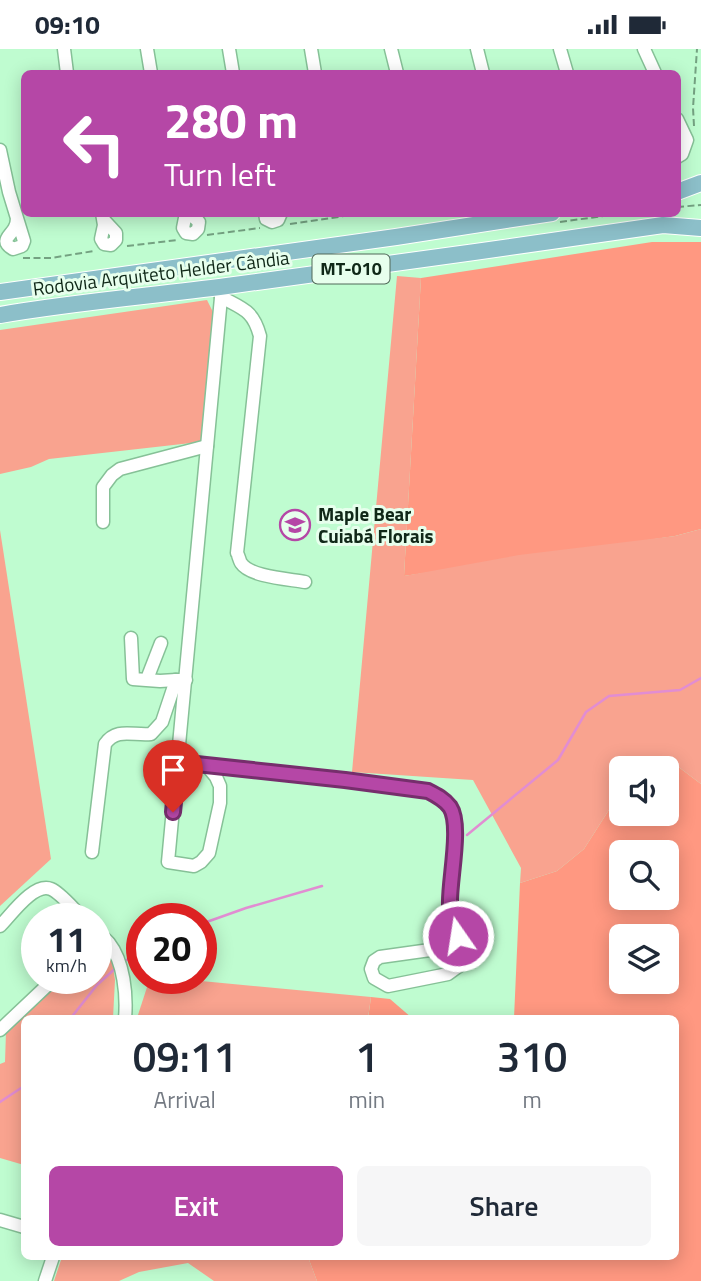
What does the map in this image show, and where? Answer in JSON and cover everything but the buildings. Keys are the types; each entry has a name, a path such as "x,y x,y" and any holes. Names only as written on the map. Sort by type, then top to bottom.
{"main road":[{"path":"681,190 701,183"},
{"name":"Rodovia Arquiteto Helder Cândia","path":"0,292 526,217"},
{"name":"Rodovia Arquiteto Helder Cândia","path":"0,315 49,307 222,292 663,225 701,228"}],"street":[{"path":"64,49 67,70"},
{"path":"146,49 150,70"},
{"path":"229,49 232,70"},
{"path":"311,49 314,70"},
{"path":"391,49 396,70"},
{"path":"477,49 483,70"},
{"path":"560,49 566,70"},
{"path":"644,49 654,70"},
{"path":"681,127 687,140 681,155"},
{"path":"0,150 17,218"},
{"path":"266,217 272,222 278,221 280,217"},
{"path":"206,765 220,786 220,803 209,853 194,866 168,862 178,762 181,680 222,292"},
{"path":"222,292 248,311 256,321 260,335 237,552 240,563 247,570 267,576 305,582"},
{"path":"103,522 103,487 120,469 207,446"},
{"path":"131,638 133,679 181,680"},
{"path":"147,679 161,643"},
{"path":"92,852 106,744 111,736 118,734 151,734 162,722 181,680"},
{"path":"178,762 414,789 428,791 439,797 450,808 454,818 450,907 458,936 463,957 459,966 448,974 388,986 374,978 371,969 374,961 380,957 430,950 458,936"},
{"path":"22,903 37,889 44,888 54,891 66,903"},
{"path":"0,926 21,904"},
{"path":"112,948 120,968 125,1015"},
{"path":"0,1030 38,994"},
{"path":"0,1220 21,1226"},
{"path":"45,1281 52,1260"}],"path":[{"path":"694,129 697,49"},
{"path":"681,207 701,205"}],"shaded area":[{"path":"652,242 701,242 701,529 675,536 404,576 421,278"},
{"path":"397,276 421,278 404,576 519,555 675,536 701,529 701,784 679,767 679,756 609,756 609,810 584,849 557,871 520,883 521,868 473,780 352,772"},
{"path":"207,300 214,314 204,438 200,442 49,459 31,467 0,474 0,330"},
{"path":"0,530 51,859 0,906"},
{"path":"679,767 701,784 701,1281 317,1281 309,1260 679,1260 679,1015 514,1015 520,883 557,871 584,849 609,810 609,826 679,826"},
{"path":"112,961 115,980 113,1015 24,1015 47,994 112,994"},
{"path":"217,982 371,997 368,1015 138,1015 145,994 217,994"},
{"path":"371,997 390,999 409,1015 369,1015"},
{"path":"21,1018 21,1164 0,1158 0,1064 5,1062 6,1032"},
{"path":"61,1260 309,1260 317,1281 214,1281 188,1263 139,1272 119,1281 54,1281"}],"waterway":[{"path":"467,835 558,760 586,712 609,696 680,690 701,678"},
{"path":"217,918 322,886"},
{"path":"122,963 126,960"},
{"path":"73,1015 97,985 117,967"},
{"path":"0,1102 21,1088"}],"place":[{"name":"Maple Bear Cuiabá Florais","path":"295,525"}],"route":[{"path":"173,812 178,762 428,791 450,808 454,818 450,907 458,936"}]}
